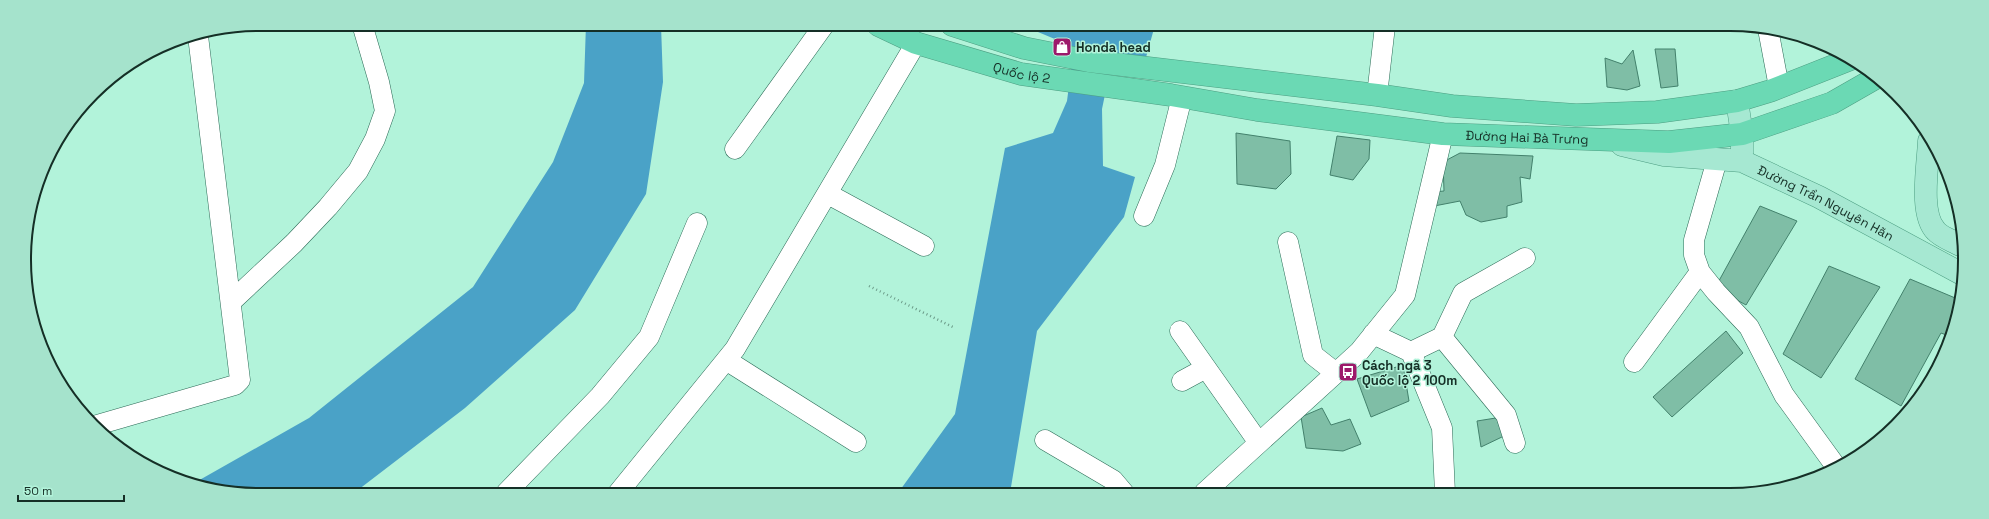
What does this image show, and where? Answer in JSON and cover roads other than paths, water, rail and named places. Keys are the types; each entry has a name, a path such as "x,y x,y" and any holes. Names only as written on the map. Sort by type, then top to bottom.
{"highway":[{"name":"Quốc lộ 2","path":"891,31 916,43 1021,74 1176,96"},
{"name":"Quốc lộ 2","path":"972,31 1031,50 1089,61 1176,71"},
{"name":"Đường Hai Bà Trưng","path":"1176,71 1377,95 1452,106 1576,115 1658,112 1737,101 1779,87 1844,62"},
{"name":"Đường Hai Bà Trưng","path":"1176,96 1265,111 1442,134 1669,142 1742,134 1832,103 1872,80"}],"main road":[{"name":"Đường Trần Nguyên Hãn","path":"1737,101 1742,134 1742,161 1819,197 1958,272"},
{"path":"1596,139 1664,155 1742,161"},
{"path":"1929,148 1926,209 1929,222 1936,232 1958,244"}],"street":[{"path":"232,301 294,243 328,207 358,171 375,139 385,111 379,82 364,31"},
{"path":"735,149 820,31"},
{"path":"1377,95 1384,31"},
{"path":"1769,34 1779,87"},
{"path":"101,424 235,385 238,383 241,374 198,39"},
{"path":"622,488 735,349 916,43"},
{"path":"1144,216 1165,164 1176,96"},
{"path":"1210,488 1359,352 1405,295 1442,134"},
{"path":"1717,160 1694,240 1694,255 1700,272 1716,292 1749,327 1784,394 1833,463"},
{"path":"828,194 924,246"},
{"path":"511,488 600,396 649,337 697,223"},
{"path":"1288,242 1312,354 1336,373"},
{"path":"1411,352 1442,337 1463,293 1525,258"},
{"path":"1634,362 1700,272"},
{"path":"1180,331 1259,443"},
{"path":"1373,334 1411,352 1442,428 1445,488"},
{"path":"1442,337 1506,415 1515,443"},
{"path":"726,360 856,442"},
{"path":"1182,381 1206,368"},
{"path":"1045,440 1113,480 1120,488"}],"water":[{"path":"586,31 661,31 663,82 646,194 575,310 465,408 361,488 245,488 215,484 200,480 309,418 473,287 553,162 584,83"},
{"path":"1153,31 1145,61 1113,56 1102,109 1103,166 1135,177 1124,217 1037,331 1011,487 902,488 955,414 1005,148 1053,133 1067,101 1074,47 1038,32"}],"place":[{"name":"Honda head","path":"1062,47"},
{"name":"Cách ngã 3 Quốc lộ 2 100m","path":"1348,372"}]}
